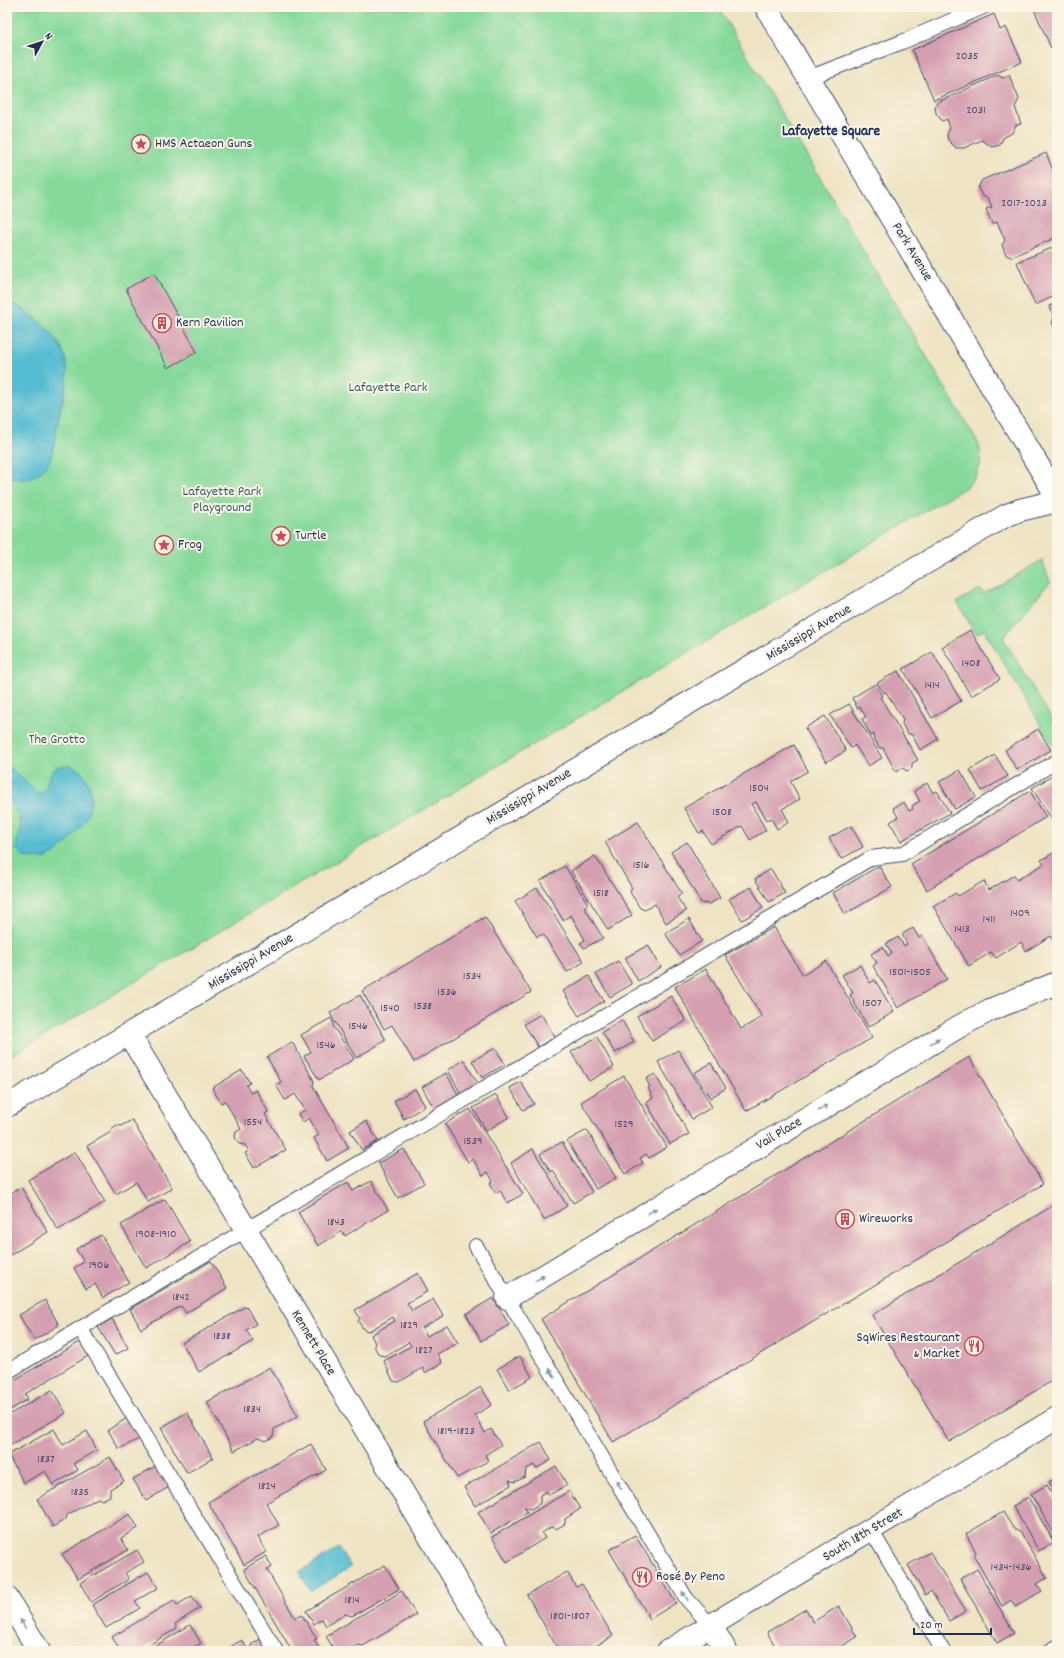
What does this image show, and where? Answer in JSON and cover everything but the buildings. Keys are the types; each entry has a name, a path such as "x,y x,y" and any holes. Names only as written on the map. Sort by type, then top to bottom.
{"street":[{"name":"Park Avenue","path":"766,7 1057,497"},
{"name":"Mississippi Avenue","path":"7,1106 1005,516 1020,510 1057,501"},
{"name":"Vail Place","path":"507,1298 960,1026 990,1010 1057,983"},
{"name":"Kennett Place","path":"129,1034 498,1651"},
{"name":"South 18th Street","path":"668,1651 1057,1418"},
{"path":"7,1598 39,1651"},
{"path":"711,1626 726,1651"}],"lane":[{"path":"808,78 902,42 983,7"},
{"path":"7,1372 871,858 902,854 1057,761"},
{"path":"476,1246 686,1598 711,1626"},
{"path":"80,1328 276,1651"},
{"path":"871,1530 943,1651"},
{"path":"1050,1651 1057,1647"}],"green space":[{"name":"Lafayette Park","path":"7,7 718,7 978,443 981,462 978,473 966,487 7,1058"},
{"path":"1042,560 1050,582 1003,638 1057,728 1057,752 984,630 976,634 957,602 980,589 984,594"}],"water":[{"path":"7,301 42,323 56,339 65,357 67,365 65,389 50,459 41,471 34,476 24,479 7,477"},
{"path":"7,765 35,791 40,793 45,789 51,773 57,767 70,765 79,770 86,778 91,790 89,811 85,821 70,840 55,853 44,859 24,857 16,849 20,832 20,822 7,794"},
{"path":"339,1548 351,1567 311,1591 299,1572"}],"place":[{"name":"HMS Actaeon Guns","path":"141,144"},
{"name":"Kern Pavilion","path":"162,323"},
{"name":"Turtle","path":"281,536"},
{"name":"Frog","path":"164,545"},
{"name":"Wireworks","path":"845,1219"},
{"name":"SqWires Restaurant & Market","path":"974,1346"},
{"name":"Rosé By Peno","path":"642,1577"}],"district":[{"name":"Lafayette Square","path":"831,132"}],"park label":[{"name":"Lafayette Park Playground","path":"222,500"},
{"name":"The Grotto","path":"57,740"}]}
